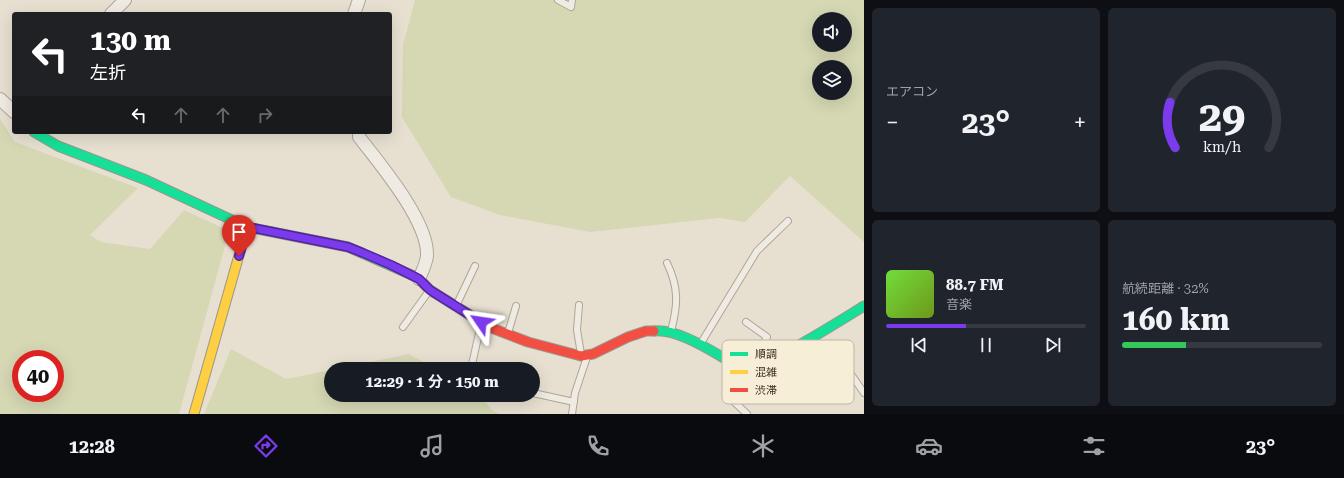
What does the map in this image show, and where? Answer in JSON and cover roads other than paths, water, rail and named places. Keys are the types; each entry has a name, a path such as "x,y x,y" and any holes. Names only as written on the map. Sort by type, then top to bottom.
{"street":[{"path":"113,12 125,0"},
{"path":"355,12 359,0"},
{"path":"0,99 12,110"},
{"path":"37,134 58,146 146,180 208,210 248,227 348,247 391,265 419,279 430,290 481,322 528,342 584,356 646,331 662,330 700,344 722,355"},
{"path":"359,134 359,137 407,202 422,235 426,246 427,257 419,279"},
{"path":"194,414 248,227"},
{"path":"806,340 864,306"}],"lane":[{"path":"558,0 571,7 572,0"},
{"path":"700,344 757,251 788,222"},
{"path":"667,263 675,279 677,291 676,315 671,333"},
{"path":"456,306 475,266"},
{"path":"403,327 430,290"},
{"path":"572,414 584,356 577,330 579,304"},
{"path":"508,334 516,306"},
{"path":"472,362 481,322"},
{"path":"746,322 767,337 765,340"},
{"path":"854,379 864,393"},
{"path":"540,395 574,402"},
{"path":"736,404 747,414"}]}
